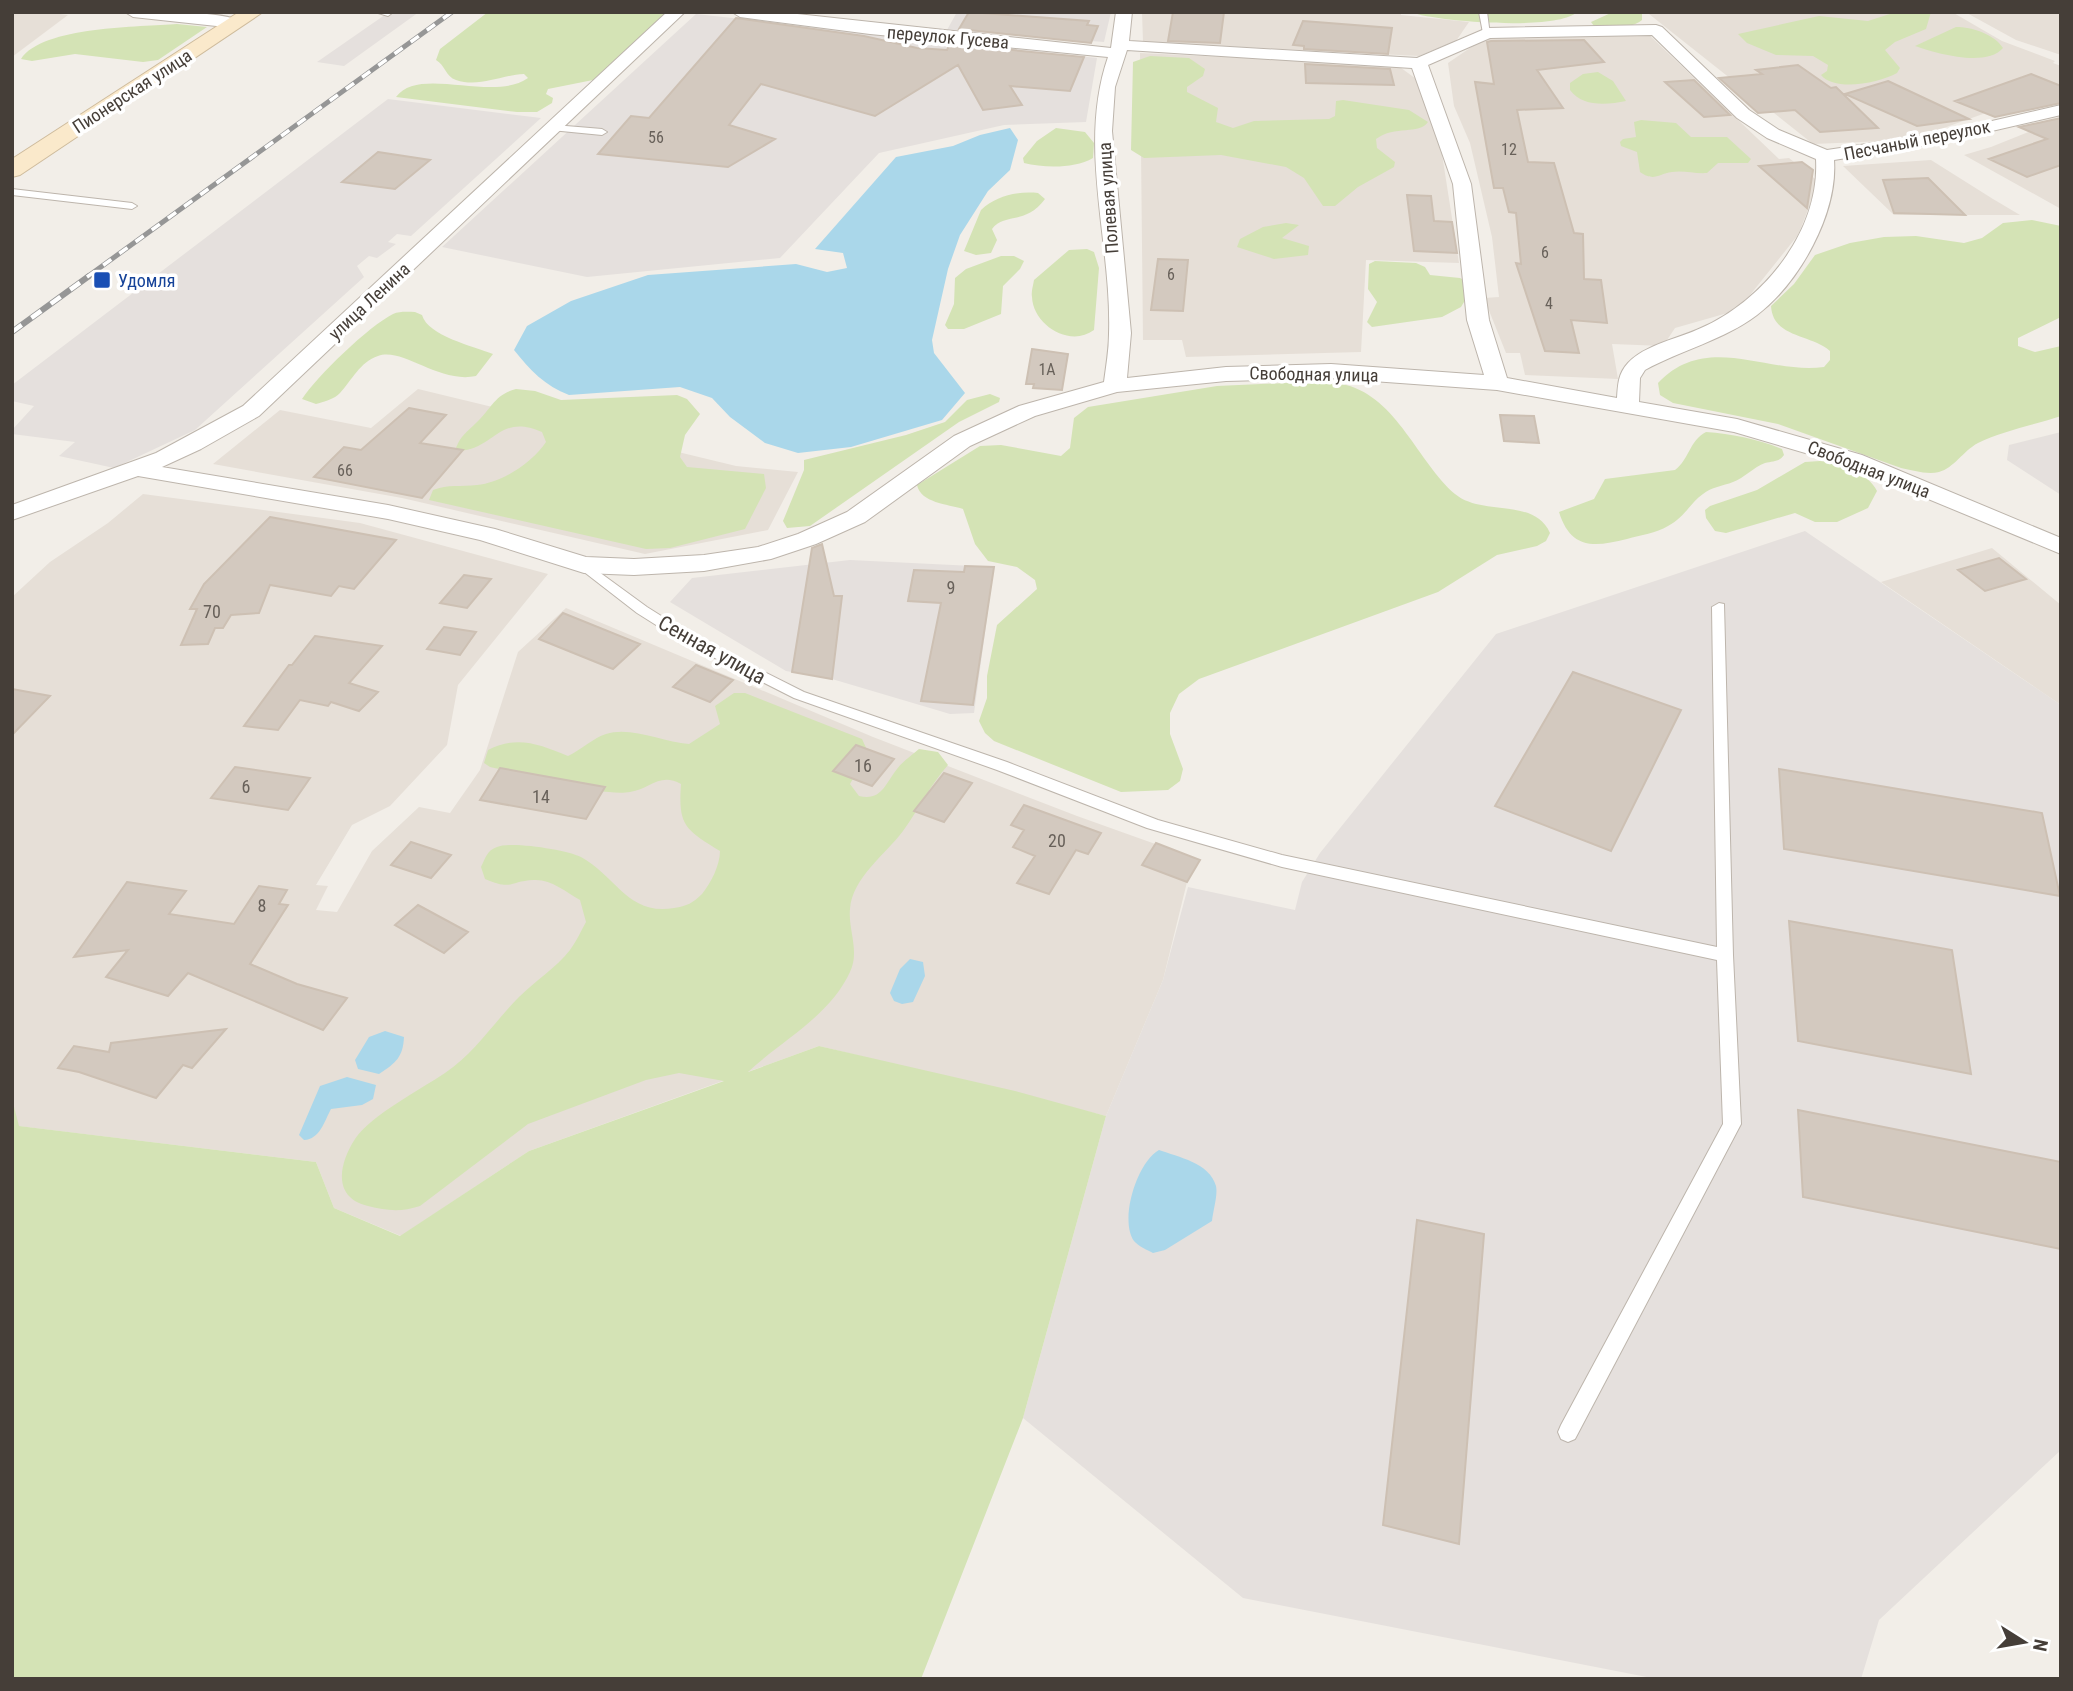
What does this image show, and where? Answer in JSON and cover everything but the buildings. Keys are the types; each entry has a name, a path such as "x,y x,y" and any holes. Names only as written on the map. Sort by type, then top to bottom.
{"street":[{"path":"133,12 244,18"},
{"name":"улица Ленина","path":"12,513 140,470 211,438 251,411 677,12"},
{"name":"переулок Гусева","path":"740,12 870,29 1118,49 1419,64"},
{"name":"Полевая улица","path":"1115,386 1120,333 1102,131 1106,87 1118,49 1125,12"},
{"name":"Пионерская улица","path":"12,170 244,18"},
{"path":"1497,383 1478,320 1462,184 1419,64 1487,33 1656,30 1743,114 1773,134 1825,156"},
{"name":"Песчаный переулок","path":"1628,406 1629,378 1637,366 1748,312 1768,294 1807,237 1821,206 1829,174 1825,156 1941,138 2061,110"},
{"name":"Свободная улица","path":"584,565 635,567 704,563 762,554 807,539 856,517 962,442 990,426 1027,411 1115,386 1279,371 1331,371 1497,383 1628,406 1795,441 1854,460 2061,547"},
{"name":"Сенная улица","path":"140,470 400,515 486,534 584,565"}],"lane":[{"path":"379,12 388,13"},
{"path":"1483,12 1487,33"},
{"path":"554,128 602,132"},
{"path":"12,192 132,206"},
{"name":"Сенная улица","path":"584,565 642,610 688,639 799,695 1002,766 1153,824 1282,861 1725,955"},
{"path":"1568,1432 1732,1124 1725,955 1719,607"}],"shaded area":[{"path":"12,12 45,12 68,15 12,57"},
{"path":"389,12 419,12 344,66 317,62"},
{"path":"957,12 1111,12 1104,42 947,30"},
{"path":"1142,12 1401,12 1401,15 1469,22 1456,41 1419,56 1143,42"},
{"path":"1952,12 2002,41 2055,61 2053,63 2061,66 2061,86 1910,140 1813,144 1649,14"},
{"path":"1965,12 2061,12 2061,55 2016,40"},
{"path":"696,14 1097,58 1086,122 1004,125 879,153 780,258 587,277 442,247"},
{"path":"1647,33 1779,159 1789,158 1819,182 1798,235 1738,310 1675,328 1663,346 1612,344 1618,379 1525,375 1520,353 1506,353 1484,298 1499,297 1492,237 1470,143 1454,106 1448,63 1486,37"},
{"path":"1140,53 1397,65 1419,81 1439,135 1459,263 1366,260 1361,352 1186,357 1182,340 1143,340"},
{"path":"388,99 541,118 411,236 397,234 388,242 396,244 377,258 369,256 357,266 364,277 195,430 114,468 59,456 75,442 12,434 12,430 34,406 12,401 12,385"},
{"path":"2061,119 2061,209 1964,155 1991,147"},
{"path":"1931,160 2020,215 1894,215 1843,166"},
{"path":"418,389 736,466 798,472 768,530 645,554 402,498 213,464 280,410 371,428"},
{"path":"2061,432 2061,495 2007,460 2009,445"},
{"path":"143,494 360,523 548,574 458,685 447,745 390,806 352,825 316,885 328,886 316,910 337,912 372,851 419,807 450,813 480,770 518,652 566,608 873,737 1077,816 1200,860 1187,882 1163,980 1106,1116 819,1046 529,1151 401,1236 334,1208 316,1162 18,1126 12,1099 12,597 50,562 108,523"},
{"path":"1805,531 2061,705 2061,1450 1879,1620 1861,1679 1657,1679 1243,1598 1023,1418 1106,1116 1163,980 1188,887 1295,910 1302,882 1320,853 1496,634"},
{"path":"1992,548 2061,605 2061,705 1881,582"},
{"path":"850,560 994,567 974,713 950,714 832,679 786,671 670,602 692,578"}],"green space":[{"path":"488,12 668,12 593,80 548,89 546,94 553,98 552,103 537,112 517,112 396,97 407,88 421,84 496,87 513,85 528,78 524,74 482,82 465,82 453,78 436,60 440,49"},
{"path":"1410,12 1577,12 1565,18 1547,21 1496,23 1445,19"},
{"path":"1613,12 1642,12 1642,20 1619,27 1594,26 1591,22"},
{"path":"1896,12 1931,12 1926,29 1895,42 1885,50 1900,68 1897,73 1880,80 1858,84 1828,80 1821,75 1827,71 1828,65 1813,56 1776,55 1747,43 1738,34 1819,16 1868,21"},
{"path":"177,24 207,27 158,60 143,62 75,54 32,61 21,59 32,48 70,34"},
{"path":"1956,27 1982,32 2003,48 1995,54 1973,58 1947,55 1915,46"},
{"path":"1150,56 1189,58 1205,69 1203,76 1187,87 1187,92 1218,108 1216,122 1233,128 1254,121 1329,119 1335,116 1336,101 1343,100 1409,110 1428,122 1419,128 1391,132 1376,139 1377,148 1395,162 1394,167 1358,187 1335,206 1323,206 1304,178 1286,167 1221,155 1144,158 1131,150 1133,62"},
{"path":"1598,72 1613,81 1626,101 1603,104 1588,102 1575,96 1570,90 1570,83 1583,74"},
{"path":"1641,120 1676,123 1691,137 1727,137 1751,159 1748,163 1718,163 1707,173 1676,172 1649,176 1640,172 1637,152 1621,146 1620,142 1636,137 1634,122"},
{"path":"1056,128 1085,132 1094,143 1093,158 1077,164 1059,166 1024,163 1023,158 1037,141"},
{"path":"1038,193 1045,199 1030,213 1003,221 992,229 997,240 991,253 976,255 964,251 981,210 987,205 1007,196"},
{"path":"2032,220 2061,226 2061,317 2018,338 2018,346 2035,352 2061,346 2061,416 1978,443 1944,470 1930,473 1901,468 1778,424 1673,403 1660,395 1658,383 1677,368 1697,360 1717,357 1781,366 1824,367 1830,360 1830,351 1785,330 1773,316 1771,306 1794,284 1815,255 1850,243 1884,237 1916,236 1964,243 1982,238 2003,223"},
{"path":"1286,223 1299,225 1282,238 1309,246 1308,255 1274,259 1237,247 1240,239 1263,227"},
{"path":"1087,249 1094,252 1099,268 1094,330 1084,335 1064,335 1054,331 1039,317 1032,297 1034,280 1069,250"},
{"path":"1001,256 1014,256 1024,261 1003,286 1001,314 964,329 948,329 945,325 954,304 955,278 966,269"},
{"path":"1375,261 1416,263 1425,267 1430,275 1460,278 1464,280 1467,297 1461,307 1442,317 1372,327 1367,322 1377,302 1368,289 1369,264"},
{"path":"415,312 442,334 493,354 476,376 462,377 435,371 399,356 378,356 361,367 335,397 316,404 302,399 331,365 371,329 393,314"},
{"path":"1308,382 1341,384 1364,392 1393,417 1455,494 1479,505 1532,515 1542,522 1550,533 1546,541 1537,546 1497,555 1438,592 1199,679 1179,694 1170,713 1170,734 1183,769 1180,781 1168,790 1121,792 994,741 985,733 979,721 987,698 987,676 997,625 1037,589 1035,580 1017,567 988,561 975,544 963,509 929,499 919,491 917,485 980,446 1001,445 1061,456 1070,448 1074,418 1088,407 1217,386"},
{"path":"516,389 535,391 561,400 677,395 687,399 700,414 685,435 680,457 687,467 764,474 766,488 745,529 670,548 646,549 429,500 433,490 439,488 471,486 506,476 540,450 546,442 542,432 528,427 506,429 471,449 459,451 456,448 462,437 498,398"},
{"path":"990,394 1000,398 999,402 959,422 810,526 787,528 783,521 804,470 804,460 906,435 945,422 967,400"},
{"path":"1706,432 1764,442 1782,449 1784,455 1737,480 1706,492 1679,518 1658,530 1604,544 1585,543 1570,533 1559,512 1594,499 1605,479 1675,470 1696,440"},
{"path":"1820,461 1844,467 1873,484 1877,491 1868,508 1837,522 1815,522 1795,513 1726,533 1715,531 1706,518 1705,510 1710,506 1757,490 1805,462"},
{"path":"734,693 745,693 862,739 868,752 850,784 859,796 878,794 899,766 919,749 938,752 948,765 903,831 857,887 850,909 853,964 841,988 804,1027 748,1072 819,1046 1015,1091 1106,1116 1023,1418 921,1679 12,1679 12,1099 19,1126 316,1162 334,1208 400,1236 529,1151 724,1081 679,1073 646,1080 528,1124 420,1206 413,1208 394,1210 368,1206 349,1196 344,1188 342,1170 345,1159 362,1130 466,1056 519,997 564,957 586,922 580,900 552,884 534,880 506,885 485,879 481,867 491,850 504,845 514,845 574,854 593,865 623,893 645,906 658,909 679,907 693,902 705,890 717,868 720,851 691,831 683,818 681,784 661,780 637,790 617,793 582,788 490,767 484,763 488,750 518,742 538,745 568,756 601,736 616,732 636,733 689,744 720,724 715,706"}],"water":[{"path":"1010,128 1018,140 1010,170 988,191 960,235 948,269 932,340 934,353 965,393 942,420 851,447 798,453 765,443 730,417 712,398 680,387 569,395 538,377 514,350 527,326 571,301 648,275 796,264 827,272 847,268 843,253 815,249 896,157 953,146 980,135"},
{"path":"910,959 923,962 925,976 913,1002 902,1004 894,1001 890,993 900,969"},
{"path":"385,1031 404,1037 398,1059 379,1074 358,1069 355,1060 369,1037"},
{"path":"347,1077 376,1085 373,1099 362,1105 331,1109 318,1133 304,1140 299,1135 320,1086"},
{"path":"1159,1150 1200,1166 1213,1178 1216,1194 1212,1221 1165,1250 1153,1253 1134,1241 1128,1220 1137,1179 1151,1156"}],"railway":[{"path":"87,277 452,12"},
{"path":"12,332 89,276"}],"place":[{"name":"Удомля","path":"102,280"}]}
